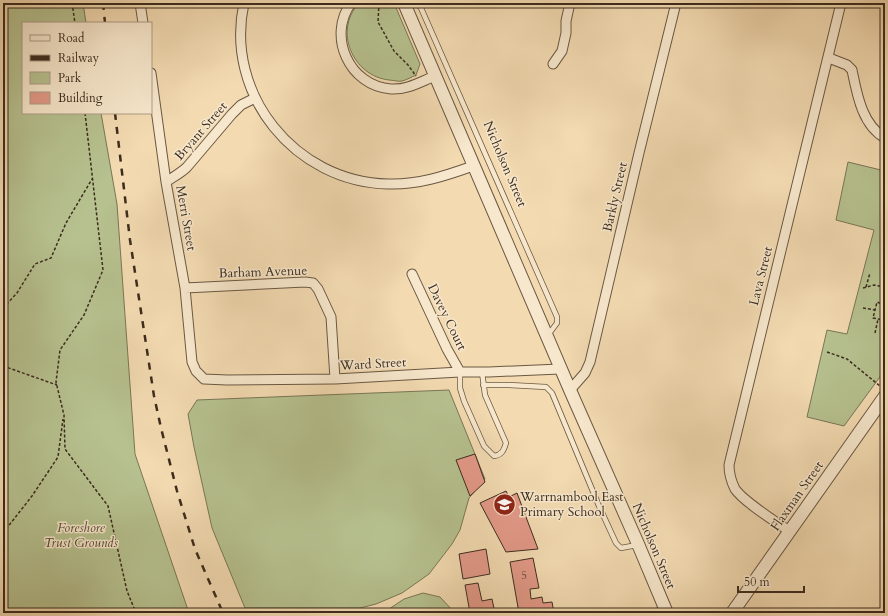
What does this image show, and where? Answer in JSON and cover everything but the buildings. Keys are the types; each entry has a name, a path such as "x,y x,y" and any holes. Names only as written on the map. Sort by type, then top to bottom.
{"street":[{"path":"140,3 143,22"},
{"path":"244,3 240,31 241,49 246,74 255,98 270,123 294,148 320,166 348,177 380,183 404,184 439,177 473,166"},
{"path":"351,3 344,17 341,37 343,50 351,66 362,78 385,88 400,89 435,76"},
{"name":"Nicholson Street","path":"404,3 560,369 666,610"},
{"path":"553,64 562,51 570,3"},
{"name":"Barkly Street","path":"570,390 585,373 590,362 676,3"},
{"name":"Lava Street","path":"789,531 746,500 736,490 730,478 729,465 829,58 841,3"},
{"path":"829,58 847,65 852,70 866,118 874,130 885,138"},
{"name":"Merri Street","path":"152,81 166,182 185,288 194,367"},
{"name":"Bryant Street","path":"166,182 172,177 180,174 187,167 241,105 255,98"},
{"name":"Davey Court","path":"412,274 447,349 460,372"},
{"name":"Barham Avenue","path":"185,288 305,282 313,283 318,289 331,317 334,379"},
{"name":"Ward Street","path":"194,367 204,380 334,379 460,372 560,369"},
{"name":"Flaxman Street","path":"732,613 883,391"}],"lane":[{"name":"Nicholson Street","path":"416,3 421,8 443,57 556,317 557,323 547,337"},
{"path":"460,372 460,388 464,401 484,446 494,456 499,455 504,449 506,443 484,395 482,372"},
{"path":"483,386 509,385 546,387 552,393 616,543 621,548 638,544"},
{"path":"651,613 666,610"}],"path":[{"path":"72,3 75,22"},
{"path":"379,3 378,22 394,51 416,75 418,83"},
{"path":"85,114 102,270 84,315 60,350 57,385 64,415 66,449 108,506 127,591 136,613"},
{"path":"3,308 17,293 35,264 51,258 66,223 92,179"},
{"path":"866,287 870,272"},
{"path":"863,288 874,285 885,287"},
{"path":"882,304 885,292"},
{"path":"885,305 877,302 873,318 883,320 885,313"},
{"path":"864,308 875,310"},
{"path":"875,333 878,319"},
{"path":"827,352 847,359 883,391"},
{"path":"3,366 57,385"},
{"path":"3,533 32,496 58,457 64,415"}],"green space":[{"name":"Foreshore Trust Grounds","path":"3,3 83,3 86,22 22,22 22,114 101,114 117,204 135,454 189,613 3,613"},
{"path":"359,3 394,3 420,64 416,75 402,81 376,77 365,70 357,61 351,50 348,39 348,26 351,14"},
{"path":"848,162 885,171 885,370 844,426 807,417 827,330 847,334 874,230 836,220"},
{"path":"449,390 485,479 469,498 460,530 452,544 429,574 402,593 376,604 360,608 245,608 212,528 188,414 197,400"},
{"path":"423,593 440,597 455,613 385,613 404,599"}],"railway":[{"path":"103,3 105,22"},
{"path":"115,114 130,240 154,396 177,491 195,549 223,613"}],"place":[{"name":"Warrnambool East Primary School","path":"504,504"}]}
